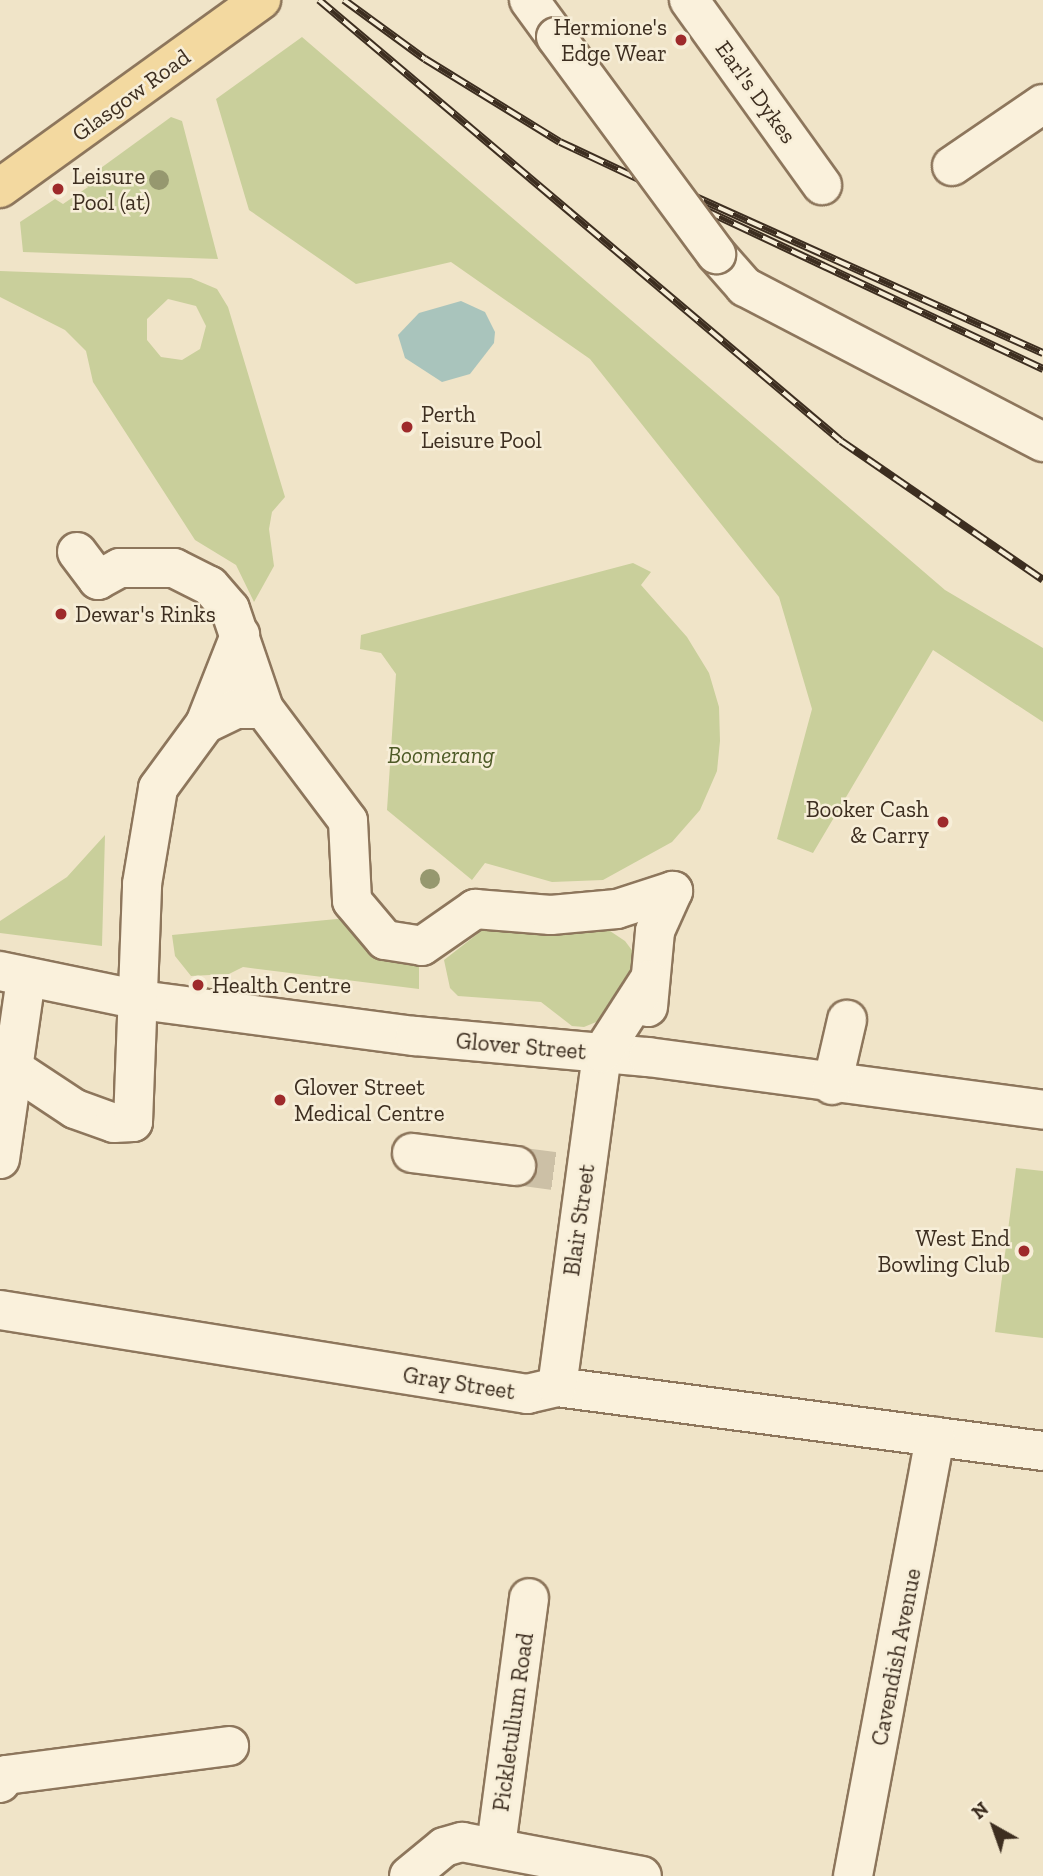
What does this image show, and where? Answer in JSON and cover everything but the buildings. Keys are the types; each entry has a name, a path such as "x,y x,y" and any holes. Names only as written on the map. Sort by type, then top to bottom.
{"main road":[{"name":"Glasgow Road","path":"0,188 261,0"}],"street":[{"path":"529,0 716,254 745,287 1043,442"},
{"name":"Earl's Dykes","path":"690,0 822,185"},
{"path":"952,166 1043,104"},
{"path":"76,552 97,580 120,568 174,568 210,586 230,609 264,709 348,821 352,901 385,940 422,946 475,909 551,915 617,909 673,891 655,931 649,980 648,1057"},
{"path":"13,1069 75,1109 114,1123 133,1122 140,1000 142,884 158,788 205,724 240,635"},
{"path":"205,724 236,709 264,709"},
{"path":"0,1159 13,1069 13,974"},
{"name":"Glover Street","path":"13,974 140,1000 415,1036 648,1057 832,1085 1043,1110"},
{"path":"602,1053 649,980"},
{"path":"832,1085 847,1020"},
{"name":"Blair Street","path":"557,1387 573,1174 602,1053"},
{"path":"412,1153 516,1166"},
{"name":"Gray Street","path":"0,1310 527,1394 557,1387 1043,1451"},
{"name":"Cavendish Avenue","path":"853,1876 935,1437"},
{"name":"Pickletullum Road","path":"496,1846 529,1598"},
{"path":"0,1783 6,1775 229,1746"},
{"path":"409,1876 444,1847 462,1842 496,1846 560,1868 642,1876"}],"green space":[{"path":"302,37 945,590 1043,648 1043,722 933,650 813,853 777,839 812,709 779,597 590,359 451,262 356,284 249,210 216,99"},
{"path":"171,117 182,121 218,259 23,252 20,222 55,199 63,204 88,187 83,181"},
{"path":"0,271 191,278 217,289 228,307 285,497 272,512 269,529 274,566 254,602 236,565 195,540 93,382 86,351 65,330 0,297","holes":["168,299 196,306 206,326 200,349 182,360 161,357 147,340 147,319"]},
{"name":"Boomerang","path":"633,563 651,572 641,585 687,637 709,673 719,707 717,771 700,810 672,842 603,880 552,882 485,863 472,880 387,810 396,674 381,653 360,649 361,635"},
{"path":"105,835 102,946 0,933 0,921 67,877"},
{"path":"347,918 419,962 419,989 243,967 229,974 191,976 175,956 172,935"},
{"path":"494,921 607,929 625,941 637,957 637,980 606,1018 584,1027 572,1026 541,1002 458,996 450,988 444,960"},
{"name":"West End Bowling Club","path":"1016,1168 1043,1171 1043,1338 995,1332"}],"water":[{"path":"461,301 485,312 495,332 494,343 470,374 442,382 405,358 398,335 419,313"}],"tunnel":[{"path":"516,1166 561,1172"}],"railway":[{"path":"319,0 841,441 1043,580"},
{"path":"344,0 425,59 560,142 1043,369"},
{"path":"660,181 1043,353"}],"place":[{"name":"Hermione's Edge Wear","path":"681,40"},
{"name":"Leisure Pool (at)","path":"58,189"},
{"name":"Perth Leisure Pool","path":"407,427"},
{"name":"Dewar's Rinks","path":"61,614"},
{"name":"Booker Cash & Carry","path":"943,822"},
{"name":"Health Centre","path":"198,985"},
{"name":"Glover Street Medical Centre","path":"280,1100"},
{"name":"West End Bowling Club","path":"1024,1251"}]}
